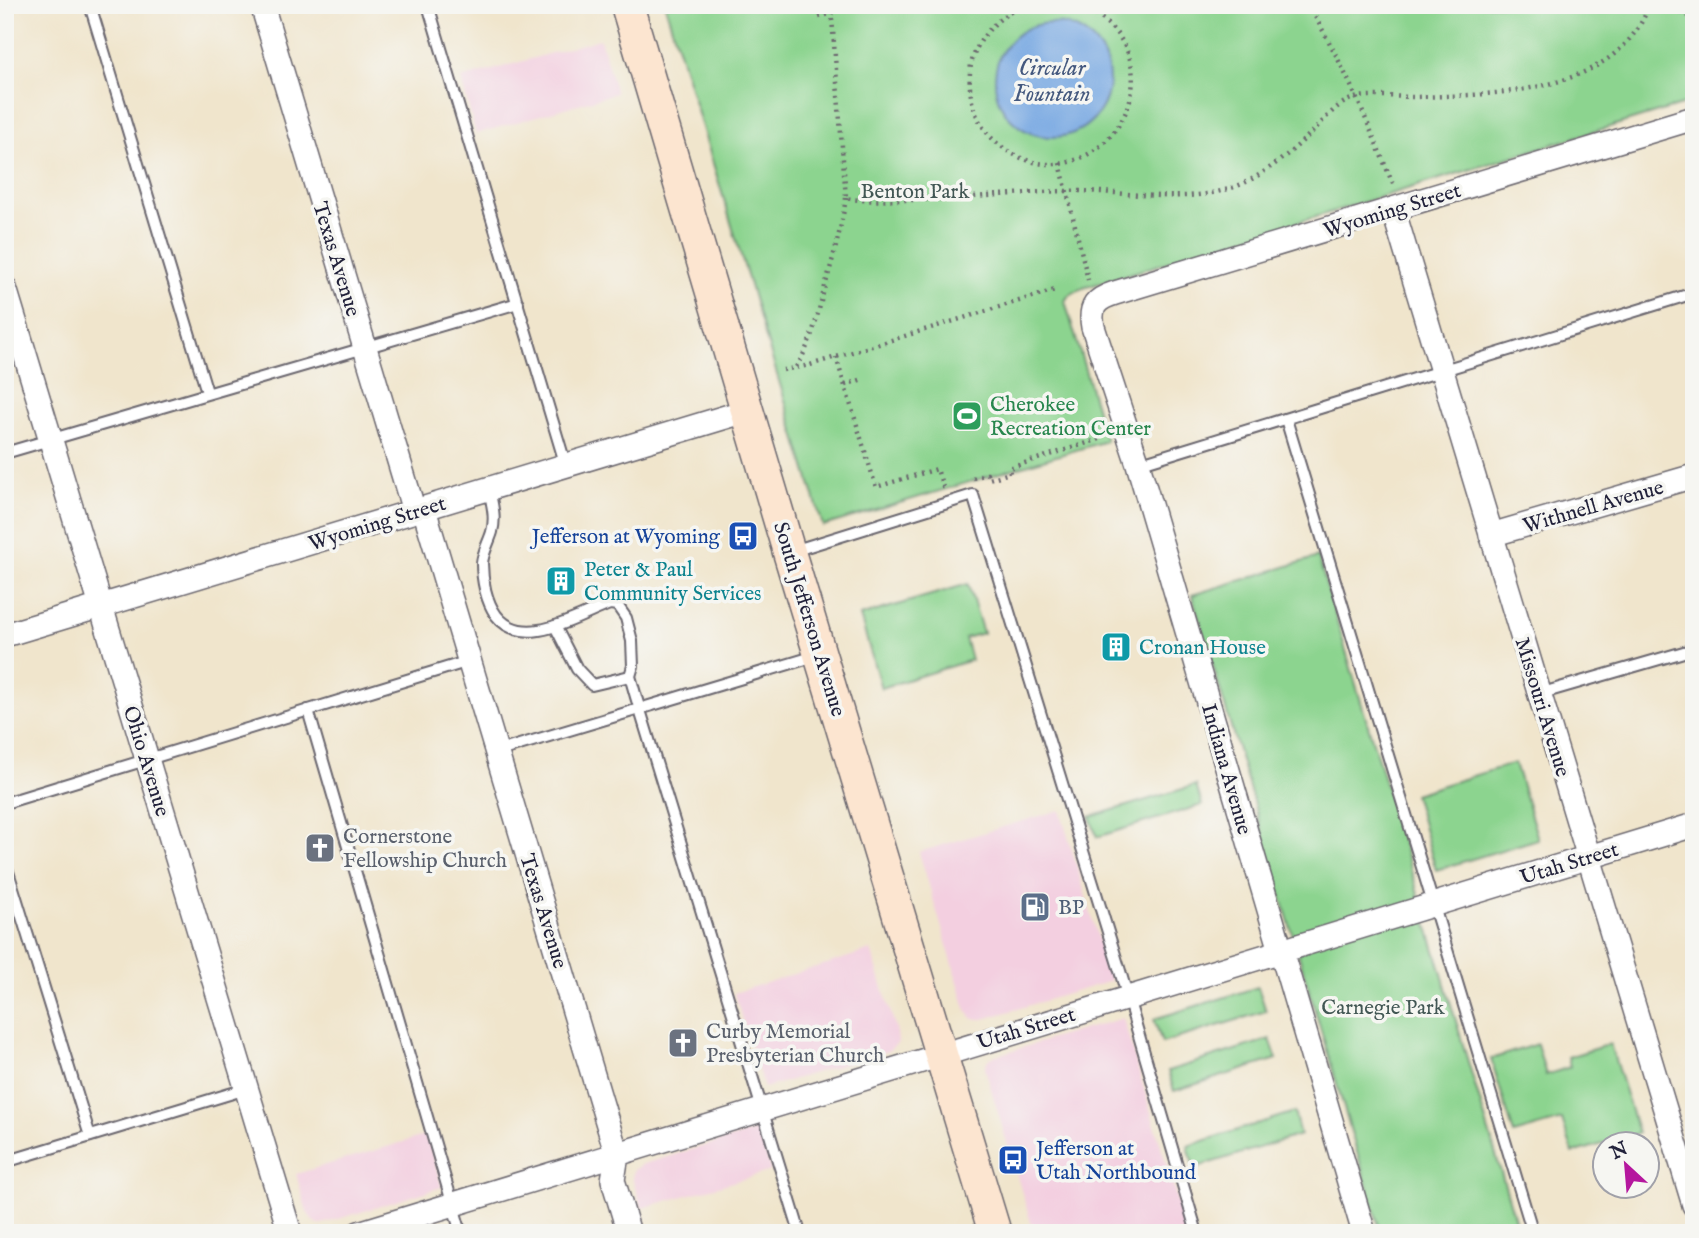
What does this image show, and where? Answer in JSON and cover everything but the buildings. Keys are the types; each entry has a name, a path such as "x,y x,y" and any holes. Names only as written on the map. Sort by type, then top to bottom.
{"main road":[{"name":"South Jefferson Avenue","path":"627,5 995,1233"}],"street":[{"name":"Texas Avenue","path":"262,5 364,349 469,661 617,1155 613,1180 629,1233"},
{"name":"Wyoming Street","path":"1093,306 1105,296 1394,198 1694,118"},
{"name":"Missouri Avenue","path":"1394,198 1442,372 1694,1205"},
{"name":"Ohio Avenue","path":"5,288 290,1233"},
{"name":"Indiana Avenue","path":"1093,306 1093,327 1139,464 1364,1233"},
{"name":"Wyoming Street","path":"5,635 749,410"},
{"name":"Withnell Avenue","path":"1491,535 1694,476"},
{"name":"Utah Street","path":"359,1233 1694,825"}],"lane":[{"path":"90,5 207,392"},
{"path":"428,5 566,466"},
{"path":"1139,464 1694,293"},
{"path":"5,453 517,303"},
{"path":"1286,419 1533,1233"},
{"path":"489,489 495,518 482,562 490,606 501,621 519,632 546,630 610,604 617,604 626,618 632,641 633,666 630,676 639,709 800,1233"},
{"path":"789,552 973,495 1197,1233"},
{"path":"555,626 577,669 592,685 630,676"},
{"path":"1539,694 1694,649"},
{"path":"496,752 821,654"},
{"path":"5,803 469,661"},
{"path":"308,710 461,1233"},
{"path":"5,862 90,1136"},
{"path":"5,1162 246,1089"}],"path":[{"path":"795,367 803,356 814,329 846,198 831,5"},
{"path":"1024,5 1000,18 977,48 969,85 972,104 991,138 1006,150 1032,161 1060,163 1095,151 1109,139 1121,125 1133,91 1129,55 1121,39 1102,19 1079,5"},
{"path":"1307,5 1356,97 1394,198"},
{"path":"846,198 858,201 915,200 1067,191 1194,196 1220,191 1242,184 1282,159 1341,105 1356,97 1428,97 1515,91 1569,78 1595,67 1629,43 1639,30 1649,5"},
{"path":"1661,5 1694,18"},
{"path":"819,18 833,13"},
{"path":"1060,163 1088,280"},
{"path":"783,370 939,327 1055,290"},
{"path":"836,357 876,487 937,469 943,487 954,484"},
{"path":"845,385 863,379"},
{"path":"965,481 987,474 989,479 1010,472 1009,468 1100,439"}],"shaded area":[{"path":"600,39 616,93 476,134 461,79"},
{"path":"1060,810 1111,981 984,1019 973,1019 967,1012 919,852"},
{"path":"871,950 897,1032 898,1043 888,1051 764,1088 734,993"},
{"path":"1123,1018 1187,1233 1034,1233 985,1069 987,1061 994,1056"},
{"path":"759,1130 771,1171 642,1208 632,1178 634,1170 643,1164"},
{"path":"427,1135 442,1187 319,1225 313,1221 307,1212 296,1174"}],"green space":[{"name":"Benton Park","path":"665,5 1694,5 1694,101 1080,289 1069,295 1065,301 1106,441 823,526"},
{"name":"Carnegie Park","path":"1318,557 1519,1233 1381,1233 1192,595"},
{"path":"968,584 983,633 965,638 971,660 881,688 860,616"},
{"path":"1515,763 1538,839 1436,870 1414,794"},
{"path":"1196,785 1202,805 1097,837 1090,817"},
{"path":"1258,987 1266,1011 1162,1043 1154,1019"},
{"path":"1270,1039 1277,1059 1174,1091 1168,1071"},
{"path":"1537,1044 1546,1075 1570,1067 1568,1057 1610,1044 1637,1130 1590,1130 1590,1148 1573,1153 1562,1120 1514,1134 1491,1059"},
{"path":"1294,1112 1300,1135 1194,1168 1188,1146"}],"water":[{"name":"Circular Fountain","path":"1052,23 1074,27 1093,39 1105,58 1109,80 1105,102 1093,121 1074,133 1052,137 1030,133 1011,121 999,102 995,80 999,58 1011,39 1030,27"}],"place":[{"name":"Cherokee Recreation Center","path":"967,416"},
{"name":"Jefferson at Wyoming","path":"743,536"},
{"name":"Peter & Paul Community Services","path":"561,581"},
{"name":"Cronan House","path":"1116,647"},
{"name":"Cornerstone Fellowship Church","path":"320,848"},
{"name":"BP","path":"1035,907"},
{"name":"Curby Memorial Presbyterian Church","path":"683,1043"},
{"name":"Jefferson at Utah Northbound","path":"1013,1160"}]}
